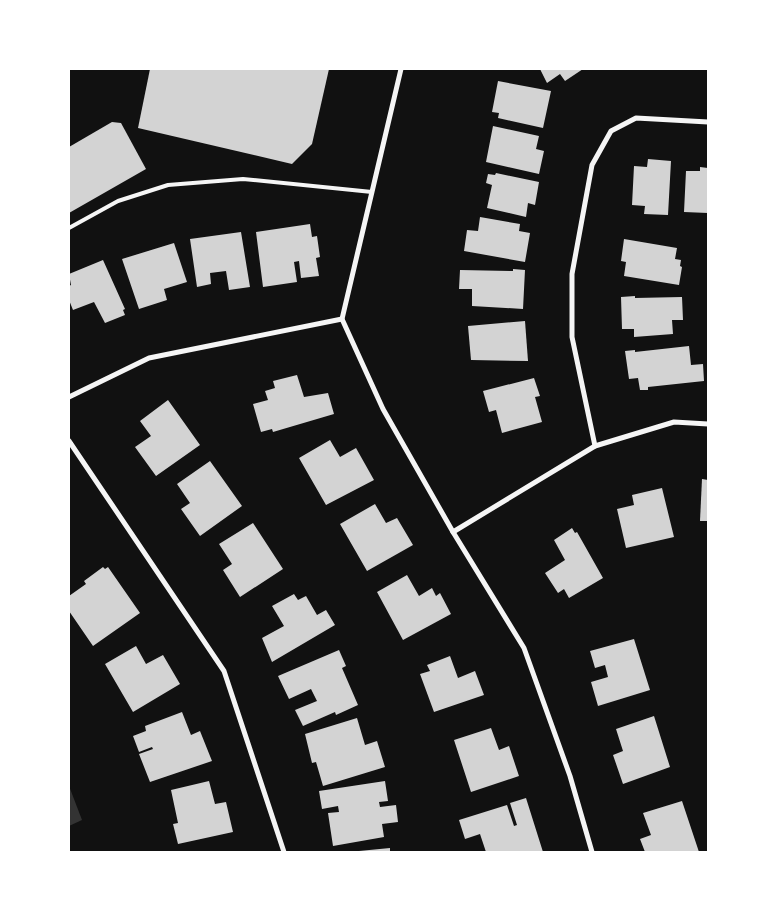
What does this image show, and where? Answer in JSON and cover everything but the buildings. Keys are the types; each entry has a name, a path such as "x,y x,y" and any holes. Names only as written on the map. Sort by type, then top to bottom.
{"street":[{"path":"401,69 342,319 383,409 453,532 524,648 570,776 592,852"},
{"path":"595,446 572,337 572,274 592,165 611,131 636,118 708,122"},
{"path":"69,398 149,358 342,319"},
{"path":"453,532 595,446 674,422 708,424"},
{"path":"69,441 224,670 284,852"}],"lane":[{"path":"69,228 118,202 168,185 244,179 372,192"}],"shaded area":[{"path":"69,786 82,820 69,826"}]}
